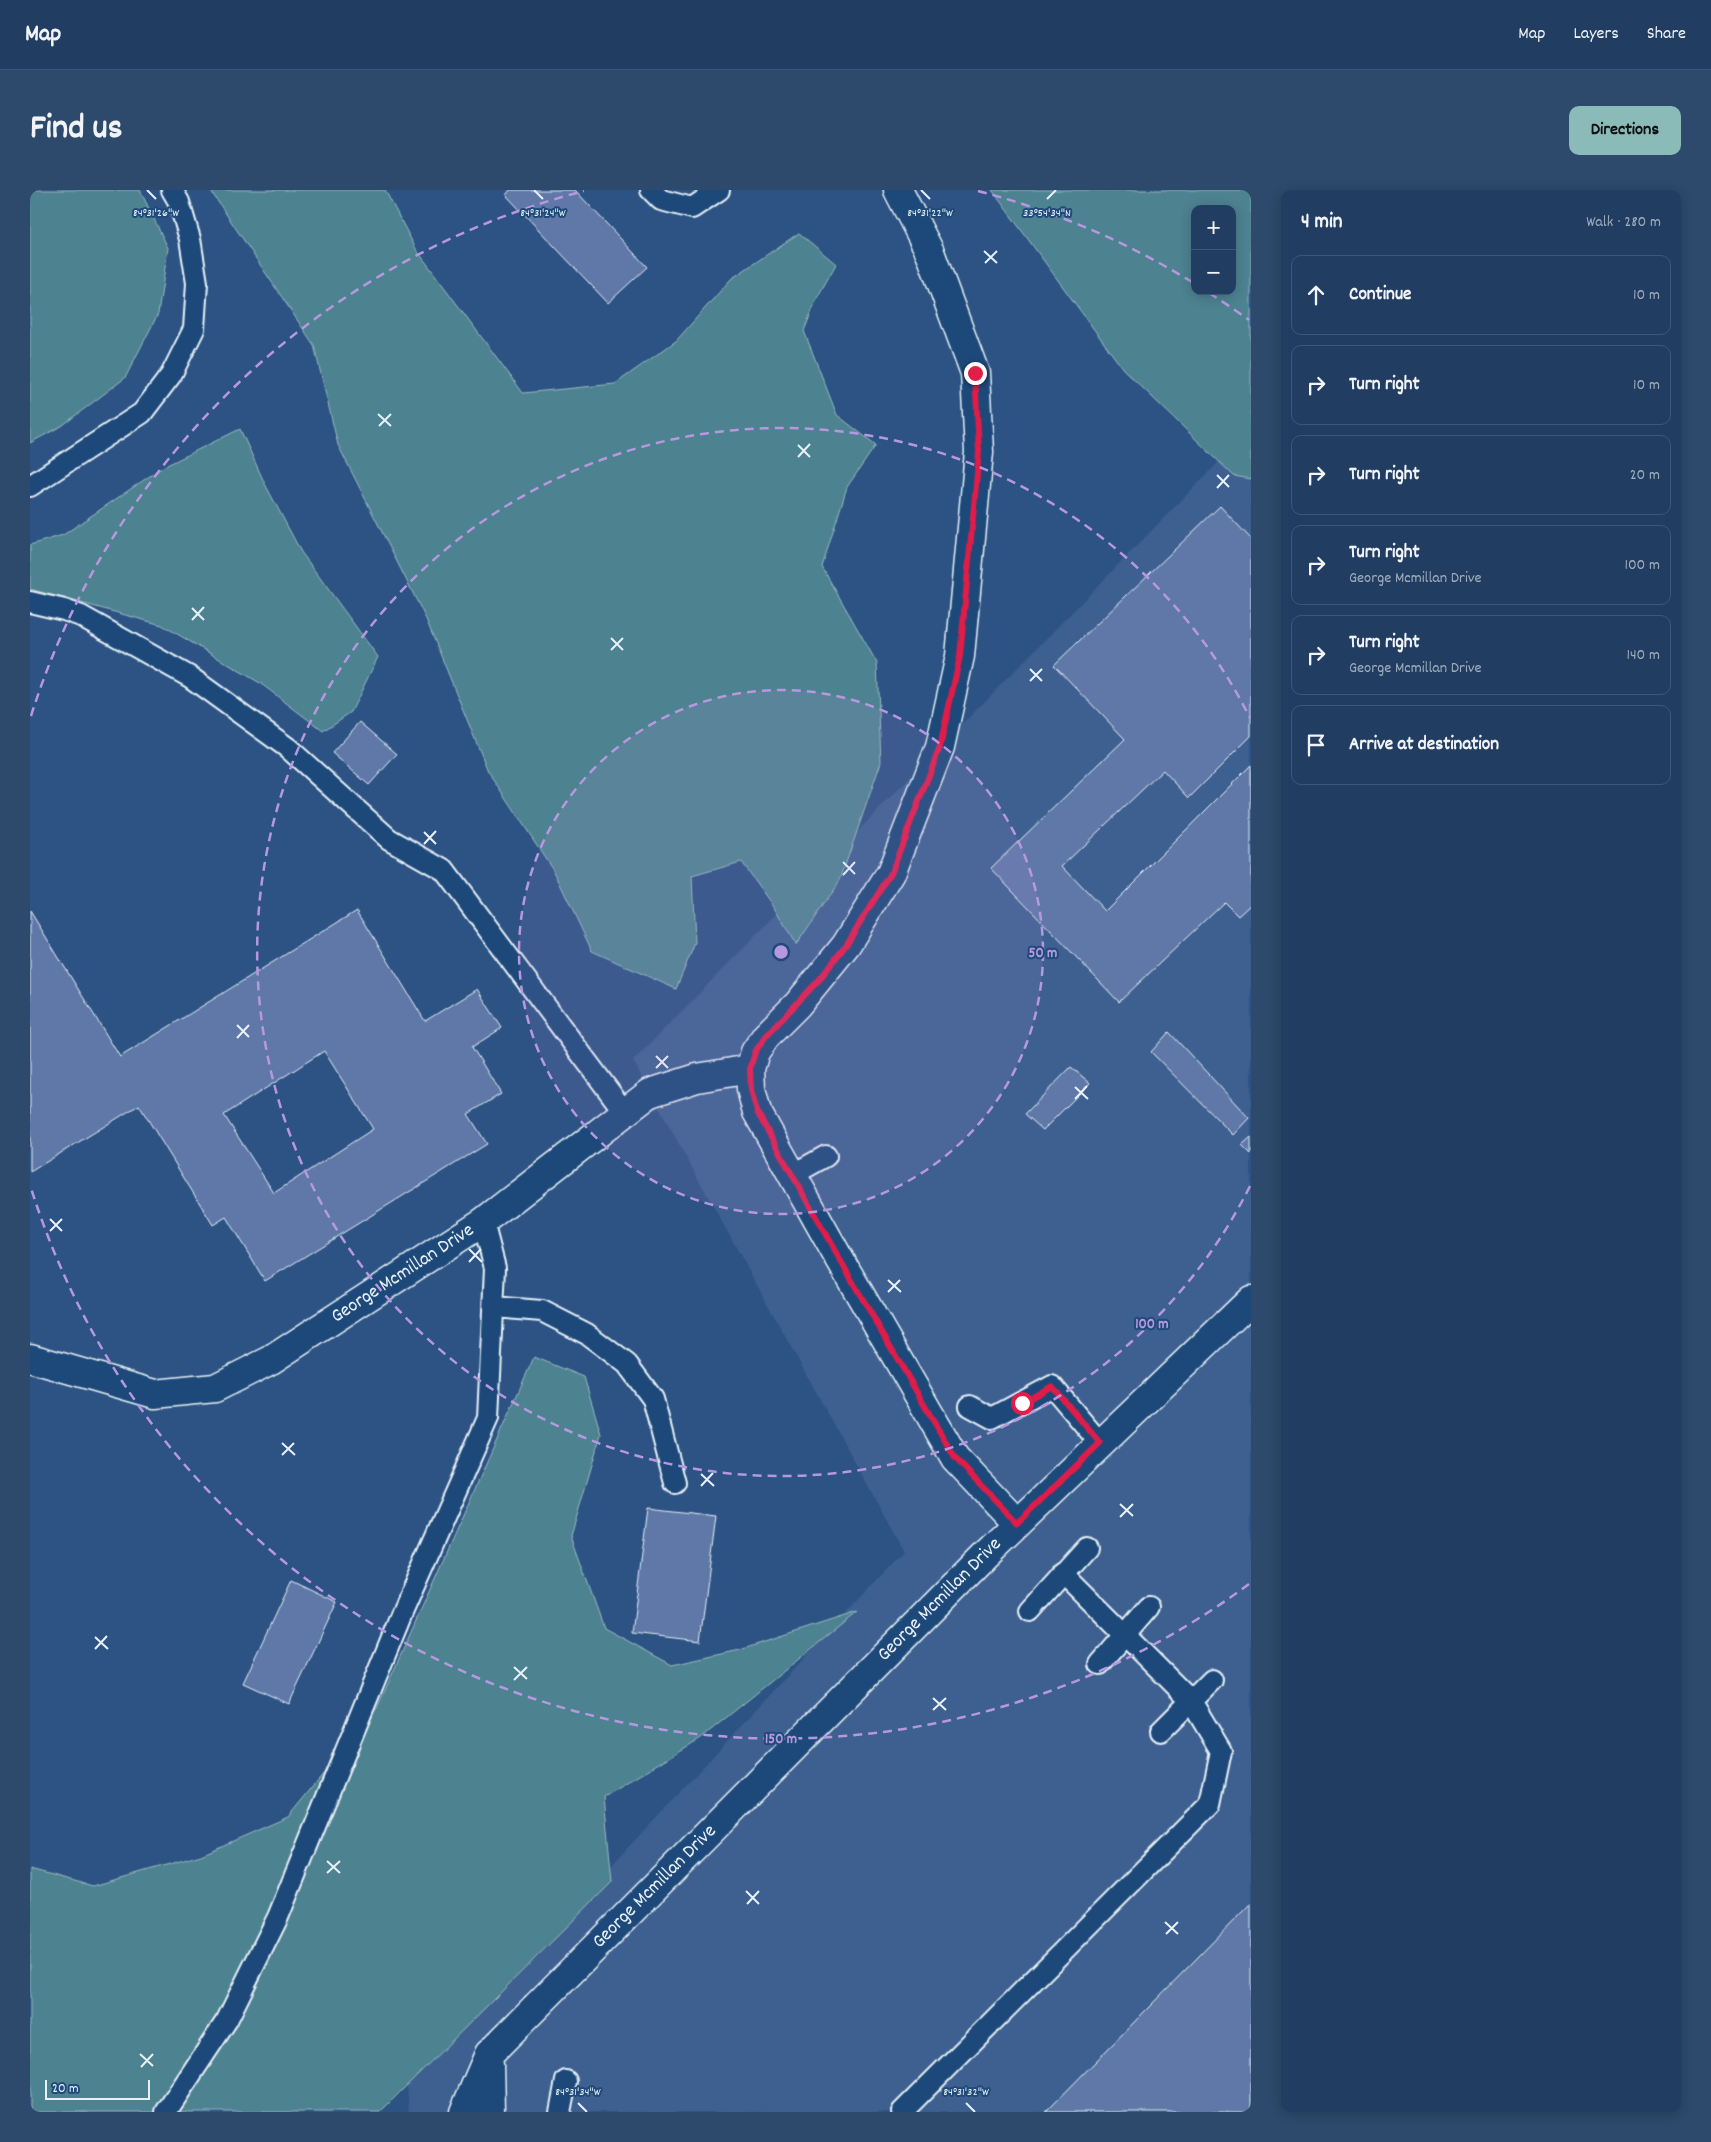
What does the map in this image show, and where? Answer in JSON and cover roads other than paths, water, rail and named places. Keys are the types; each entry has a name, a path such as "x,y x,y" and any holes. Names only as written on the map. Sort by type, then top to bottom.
{"street":[{"name":"George Mcmillan Drive","path":"464,2112 489,2054 1017,1523 955,1458 757,1112 751,1090 750,1069 755,1052 766,1036 798,1004 846,945 891,873 940,747 960,656 979,452 975,373 930,252 898,190"},
{"name":"George Mcmillan Drive","path":"30,1358 155,1394 214,1388 271,1360 483,1222 626,1114 650,1093 697,1078 750,1069"},
{"path":"1017,1523 1251,1300"},
{"path":"489,2054 490,2112"}],"lane":[{"path":"30,486 142,413 172,375 194,329 197,283 190,239 179,202 172,190"},
{"path":"651,190 661,200 692,208 719,190"},
{"path":"30,602 81,616 190,677 288,748 389,838 444,870 626,1114"},
{"path":"792,1175 826,1156"},
{"path":"166,2112 227,2020 278,1917 402,1613 488,1418 495,1268 483,1222"},
{"path":"494,1307 542,1311 587,1334 626,1364 653,1399 675,1483"},
{"path":"970,1406 992,1418 1052,1386 1100,1443"},
{"path":"1030,1611 1087,1548"},
{"path":"902,2112 1210,1804 1221,1751 1191,1701 1063,1573"},
{"path":"1100,1664 1149,1607"},
{"path":"1161,1731 1212,1680"},
{"path":"560,2112 566,2081"}]}
